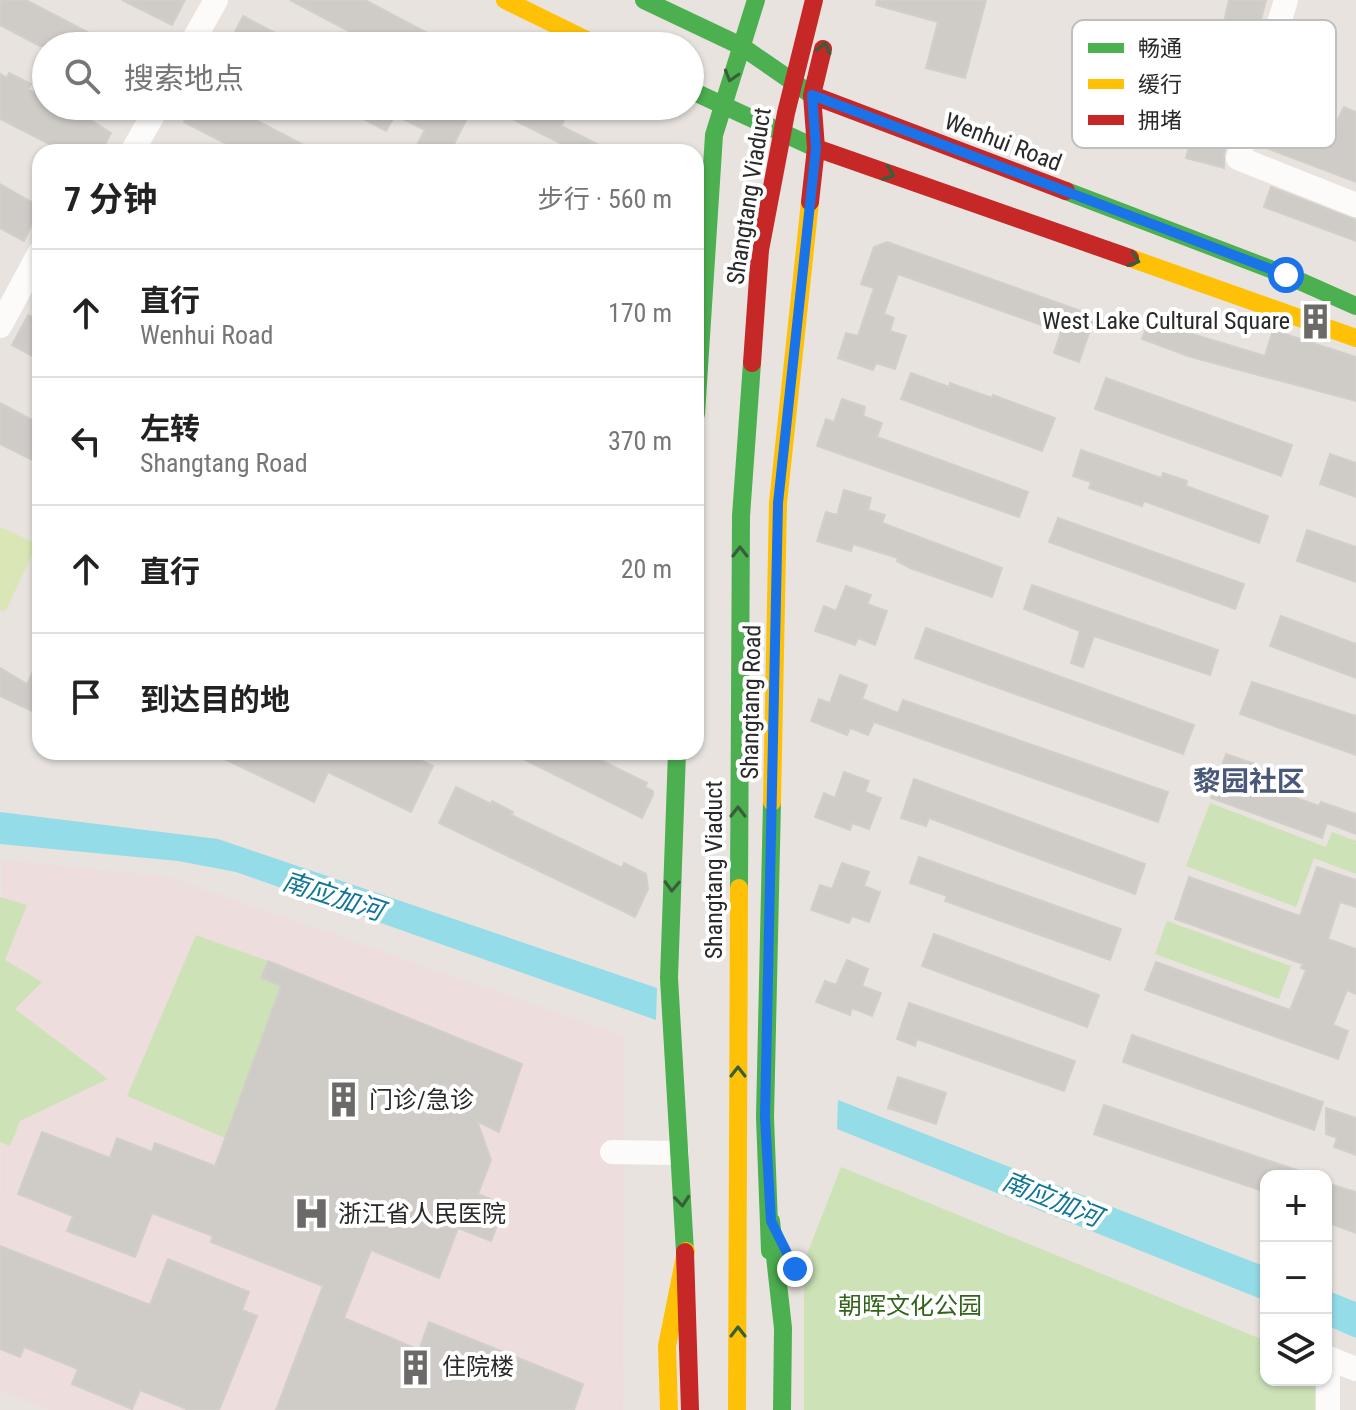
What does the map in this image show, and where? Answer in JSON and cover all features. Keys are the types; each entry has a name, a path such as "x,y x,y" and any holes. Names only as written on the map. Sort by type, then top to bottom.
{"main road":[{"path":"505,0 570,32"},
{"name":"Wenhui Road","path":"644,0 741,46 812,95 1286,275 1356,306"},
{"path":"704,290 714,135 756,0"},
{"name":"Shangtang Viaduct","path":"737,1410 741,516 760,250 786,113 814,0"},
{"name":"Shangtang Road","path":"764,1410 771,1221 765,1117 778,503 816,148 812,95 828,30"},
{"name":"Shangtang Viaduct","path":"753,145 774,39"},
{"path":"704,97 816,148 1356,338"},
{"path":"677,760 669,973 677,1153 686,1251 690,1410"},
{"path":"771,1221 783,1328 782,1410"},
{"path":"771,1221 795,1269 794,1410"},
{"path":"669,1410 667,1346 686,1251"},
{"path":"660,1410 660,1299 686,1251"},
{"path":"707,1410 708,1365"}],"street":[{"path":"198,32 216,0"},
{"path":"1280,20 1286,0"},
{"path":"137,144 150,120"},
{"path":"1241,148 1238,158 1356,205"},
{"path":"0,326 32,267"},
{"path":"612,1152 677,1153"},
{"path":"1328,1410 1328,1358 1356,1369"}],"shaded area":[{"name":"浙江省人民医院","path":"2,860 169,877 624,1036 623,1410 49,1410 0,1391"}],"green space":[{"path":"0,527 32,542 32,555 6,610 0,611"},
{"path":"1210,803 1326,847 1332,832 1356,841 1356,874 1314,858 1296,907 1186,866"},
{"path":"0,897 27,905 5,960 42,982 15,1009 108,1079 20,1121 10,1146 0,1142"},
{"path":"1167,921 1291,966 1279,999 1155,954"},
{"path":"196,935 268,961 261,978 281,986 225,1138 127,1096"},
{"name":"朝晖文化公园","path":"841,1167 1260,1339 1260,1386 1315,1386 1315,1410 804,1410 804,1262"}],"water":[{"name":"南应加河","path":"0,812 218,839 657,988 656,1020 236,872 178,861 0,844"},
{"name":"南应加河","path":"838,1100 1260,1265 1260,1299 837,1129"},
{"path":"1332,1292 1356,1302 1356,1338 1332,1328"}],"building":[{"path":"0,0 26,0 87,32 32,32 32,42 0,25"},
{"path":"122,0 185,0 172,25"},
{"path":"290,0 365,0 425,32 351,32"},
{"path":"877,0 986,0 965,78 926,68 938,22 876,5"},
{"path":"1229,0 1266,0 1261,20 1224,20"},
{"path":"243,16 273,32 235,32"},
{"path":"9,73 31,84 28,89 32,91 32,120 91,120 111,133 105,144 49,144 0,119 0,74 7,78"},
{"path":"1344,107 1356,112 1356,182 1266,148 1336,148 1336,123"},
{"path":"256,120 302,144 227,144 184,122"},
{"path":"365,120 392,120 386,131"},
{"path":"405,120 466,120 454,144 417,144 425,130"},
{"path":"514,120 564,120 561,126 597,144 562,144"},
{"path":"1189,148 1226,148 1224,168 1186,158"},
{"path":"0,184 32,202 32,224 24,241 0,228"},
{"path":"1271,187 1356,220 1356,241 1264,207"},
{"path":"887,242 1095,316 1079,362 1054,353 1061,332 898,274 884,314 894,318 890,331 906,336 895,369 876,363 873,370 838,358 846,333 858,336 874,288 861,284 874,247"},
{"path":"28,315 32,317 32,356 12,345"},
{"name":"West Lake Cultural Square","path":"1149,321 1265,356 1273,330 1356,357 1356,401 1191,357 1142,339"},
{"path":"911,373 949,387 950,383 992,398 993,395 1055,418 1042,451 901,399"},
{"path":"1106,378 1292,445 1281,476 1095,409"},
{"path":"842,399 865,407 863,416 882,423 877,437 1028,492 1019,517 817,446 826,419 834,422"},
{"path":"0,403 32,420 32,460 0,444"},
{"path":"1081,450 1161,478 1163,473 1187,481 1186,486 1268,516 1259,543 1144,501 1142,506 1089,488 1091,482 1073,476"},
{"path":"1330,454 1356,463 1356,497 1320,484"},
{"path":"844,490 871,498 868,510 885,515 882,523 1002,568 992,597 910,568 897,561 898,558 853,544 851,551 817,541 826,512 837,515"},
{"path":"1058,518 1244,584 1235,609 1049,542"},
{"path":"1307,530 1356,547 1356,582 1297,561"},
{"path":"1032,585 1218,650 1210,675 1094,636 1083,667 1071,663 1080,631 1024,609"},
{"path":"846,586 871,595 867,604 887,611 875,645 858,638 855,645 815,631 824,606 836,611"},
{"path":"1281,616 1356,644 1356,678 1270,646"},
{"path":"926,628 1194,725 1183,754 915,658"},
{"path":"0,668 27,684 32,674 32,711 0,696"},
{"path":"840,675 867,685 862,699 898,713 903,700 1168,792 1158,822 874,722 868,735 850,728 847,735 811,721 819,699 830,703"},
{"path":"1252,682 1356,716 1356,755 1240,714"},
{"path":"1226,754 1258,765 1252,782 1319,806 1321,802 1356,814 1356,834 1327,823 1322,838 1211,798"},
{"path":"227,760 421,760 433,766 411,812 328,772 314,802"},
{"path":"525,760 600,760 647,783 645,787 653,791 653,795 642,818"},
{"path":"844,772 869,781 865,792 881,798 869,829 852,823 850,830 815,817 824,793 835,798"},
{"path":"914,779 1145,864 1135,894 929,818 926,826 901,818"},
{"path":"456,787 491,804 492,801 513,812 511,815 622,868 624,863 646,874 648,889 635,917 439,823"},
{"path":"919,857 1121,929 1110,960 945,901 947,896 910,883"},
{"path":"842,863 869,872 864,886 880,892 869,922 852,916 849,923 811,910 820,885 832,889"},
{"path":"1317,867 1356,880 1356,907 1340,902 1328,939 1356,949 1356,994 1347,990 1333,1025 1348,1031 1338,1059 1145,990 1156,962 1290,1010 1306,970 1301,968 1303,964 1175,919 1189,877 1300,916"},
{"path":"934,934 1099,995 1087,1027 922,966"},
{"path":"847,960 868,969 862,986 881,993 872,1016 852,1008 850,1015 816,1002 825,981 836,985"},
{"path":"268,961 522,1064 499,1132 477,1121 491,1160 478,1194 505,1205 491,1241 458,1228 439,1278 371,1250 344,1318 419,1350 429,1322 583,1384 574,1410 276,1410 323,1286 211,1242 213,1236 152,1213 135,1257 67,1231 73,1216 18,1194 42,1132 110,1158 117,1138 152,1152 155,1143 215,1166 281,986 261,978"},
{"path":"909,1003 1075,1061 1064,1091 917,1039 915,1046 897,1039"},
{"path":"1132,1035 1323,1102 1314,1130 1123,1062"},
{"path":"898,1077 946,1093 936,1124 888,1108"},
{"path":"1104,1105 1296,1170 1260,1170 1260,1190 1094,1134"},
{"path":"1326,1108 1356,1118 1356,1155 1334,1147 1337,1138 1326,1134"},
{"path":"1332,1185 1356,1192 1356,1233 1332,1224"},
{"path":"0,1246 150,1305 168,1259 249,1292 242,1310 257,1316 219,1410 189,1410 140,1390 132,1409 72,1384 78,1369 24,1347 20,1357 0,1349"}],"traffic: fast":[{"path":"644,0 741,46 812,95"},
{"path":"704,290 714,135 756,0"},
{"path":"704,96 809,145"},
{"path":"1066,191 1286,275 1356,306"},
{"path":"739,888 741,516 752,363"},
{"path":"677,760 669,978 685,1252"},
{"path":"770,1251 765,1117 772,802"},
{"path":"771,1221 783,1328 782,1410"}],"traffic: slow":[{"path":"505,0 570,32"},
{"path":"772,802 778,503 810,202"},
{"path":"1130,258 1356,338"},
{"path":"737,1410 739,888"},
{"path":"669,1410 667,1346 686,1251"}],"traffic: jam":[{"path":"752,363 760,250 786,113 814,0"},
{"path":"810,202 816,148 812,95 823,49"},
{"path":"812,95 1066,191"},
{"path":"816,148 1130,258"},
{"path":"685,1252 690,1410"}],"place":[{"name":"West Lake Cultural Square","path":"1316,321"},
{"name":"门诊/急诊","path":"343,1100"},
{"name":"浙江省人民医院","path":"312,1214"},
{"name":"住院楼","path":"416,1367"}],"district":[{"name":"黎园社区","path":"1249,781"}],"route":[{"path":"795,1269 771,1221 765,1117 766,1025 777,657 778,503 816,148 812,95 1286,275"}]}
